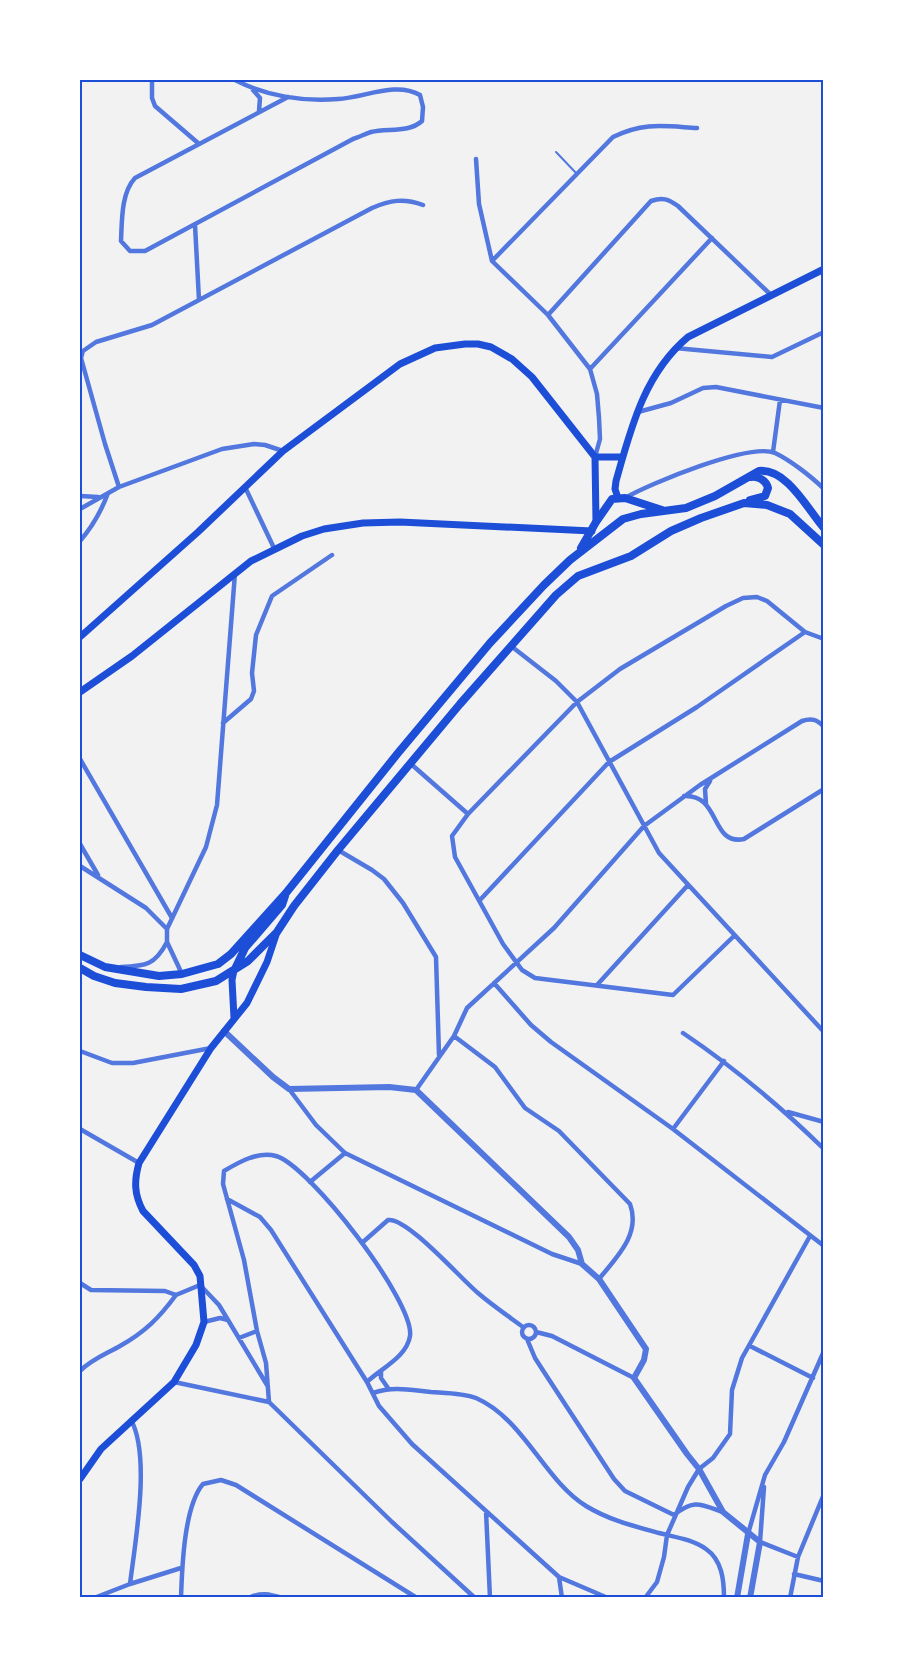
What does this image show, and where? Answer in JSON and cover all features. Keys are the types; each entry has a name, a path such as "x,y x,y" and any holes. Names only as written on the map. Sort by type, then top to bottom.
{"main road":[{"path":"621,498 615,489 616,481 636,412 655,375 675,348 688,337 824,269"},
{"path":"80,637 198,532 283,451 400,364 435,348 465,344 491,347 512,358 526,370 595,457 596,522"},
{"path":"595,457 622,457"},
{"path":"80,955 105,967 159,976 182,974 218,964 231,954 286,893 391,761 490,643 544,585 578,554 623,519 641,514 686,508 759,471 767,470 778,475 792,487 824,528"},
{"path":"80,968 94,976 115,982 181,989 216,981 248,961 277,932 294,906 338,850 460,704 556,595 578,576 631,556 671,531 765,496 767,483 756,476 743,479"},
{"path":"578,554 609,502 621,498 667,512"},
{"path":"744,502 767,505 790,514 824,545"},
{"path":"80,692 132,656 251,561 274,548 324,529 363,523 460,524 592,531"},
{"path":"233,1019 234,970 245,948 282,905 286,893"},
{"path":"80,1479 101,1449 174,1382 196,1345 204,1322 200,1276 194,1265 164,1236 143,1211 138,1201 134,1181 139,1163 211,1048 247,1002 267,962 277,932"}],"street":[{"path":"152,80 152,98 155,106 198,143"},
{"path":"235,80 251,88 288,97 340,99 384,91 413,91 420,95 423,107 422,121 410,128 369,133 353,140 145,251 130,251 121,241 123,212 129,184 135,178 288,97"},
{"path":"251,88 260,98 259,111"},
{"path":"492,261 613,137 631,128 650,125 697,128"},
{"path":"476,159 479,204 492,261 548,315 590,369 597,394 599,418 600,439 595,457"},
{"path":"548,315 651,201 659,199 668,199 771,295"},
{"path":"119,487 81,358 83,351 96,342 152,325 344,222 386,202 400,200 423,205"},
{"path":"195,225 199,300"},
{"path":"590,369 712,238"},
{"path":"675,348 772,357 824,332"},
{"path":"636,412 671,403 703,388 716,387 824,408"},
{"path":"773,452 780,400"},
{"path":"80,509 119,487 222,449 254,444 283,451"},
{"path":"621,498 713,461 754,453 773,452 824,489"},
{"path":"245,487 274,548"},
{"path":"80,541 100,514 108,493"},
{"path":"80,496 98,497"},
{"path":"223,723 251,699 254,691 252,673 256,635 272,596 332,555"},
{"path":"182,974 167,942 167,929 206,847 217,806 235,573"},
{"path":"734,936 673,994 535,978 516,963 453,849 452,836 468,814 576,702 620,669 726,606 750,596 767,601 805,632 824,639"},
{"path":"480,900 609,762 697,707 805,632"},
{"path":"511,646 556,681 576,702 658,853 824,1032"},
{"path":"416,1090 454,1036 468,1008 554,928 644,826 684,796 801,721 810,719 819,721 824,727"},
{"path":"80,759 172,918"},
{"path":"411,764 468,814"},
{"path":"706,804 705,789 712,778"},
{"path":"684,796 695,796 706,804 726,837 737,841 744,839 824,789"},
{"path":"80,844 100,877"},
{"path":"338,850 384,879 403,903 436,957 439,1055"},
{"path":"80,866 146,908 167,929"},
{"path":"597,985 688,885"},
{"path":"105,967 143,965 153,962 161,954 167,942"},
{"path":"494,983 531,1025 551,1042 673,1129 824,1246"},
{"path":"224,1031 289,1089 316,1125 345,1153 552,1254 582,1264 599,1279 646,1349 644,1360 634,1378"},
{"path":"683,1033 724,1061 785,1112 824,1149"},
{"path":"454,1036 495,1067 525,1108 559,1131 630,1204 633,1222 628,1241 599,1279"},
{"path":"80,1051 112,1064 133,1064 211,1048"},
{"path":"673,1129 724,1061"},
{"path":"289,1089 389,1087 416,1090 569,1237 578,1250 582,1264"},
{"path":"785,1112 824,1122"},
{"path":"80,1129 139,1163"},
{"path":"310,1182 345,1153"},
{"path":"269,1402 266,1364 257,1331 244,1260 223,1184 224,1171 252,1157 266,1154 278,1156 290,1163 310,1182 363,1242 400,1300 410,1327 410,1339 403,1350 381,1372 367,1382"},
{"path":"227,1199 260,1217 271,1230 388,1418 412,1443 559,1577 608,1598"},
{"path":"363,1242 392,1219 418,1236 478,1294 523,1327"},
{"path":"645,1598 657,1582 667,1535 674,1515 699,1469 713,1458 730,1434 732,1390 742,1358 810,1236"},
{"path":"80,1283 91,1290 165,1291 176,1295"},
{"path":"80,1371 99,1356 147,1328 160,1317 176,1295 200,1285 219,1305 268,1387"},
{"path":"204,1322 220,1318 228,1320"},
{"path":"674,1515 625,1491 614,1479 535,1358 527,1339 521,1334 523,1327 528,1324 532,1325 536,1332 552,1336 578,1348 634,1378 699,1469 723,1512 760,1542 798,1557"},
{"path":"239,1338 257,1331"},
{"path":"527,1339 535,1336 536,1332"},
{"path":"750,1346 813,1378"},
{"path":"737,1598 748,1534 765,1475 784,1442 824,1351"},
{"path":"381,1372 381,1378 388,1388"},
{"path":"174,1382 269,1402 392,1522 475,1598"},
{"path":"373,1394 388,1388 459,1394 476,1398 498,1412 556,1478 584,1504 606,1517 688,1540 707,1549 719,1564 724,1578 724,1598"},
{"path":"130,1584 139,1515 140,1448 131,1420"},
{"path":"750,1598 760,1542 765,1475"},
{"path":"181,1598 181,1568 193,1498 203,1484 221,1480 236,1485 417,1598"},
{"path":"790,1598 798,1557 824,1494"},
{"path":"674,1515 687,1505 697,1504 723,1512"},
{"path":"486,1511 490,1598"},
{"path":"94,1598 181,1568"},
{"path":"794,1574 824,1581"},
{"path":"559,1577 562,1598"},
{"path":"249,1598 256,1594 269,1594 282,1598"}],"lane":[{"path":"556,152 577,174"}]}
